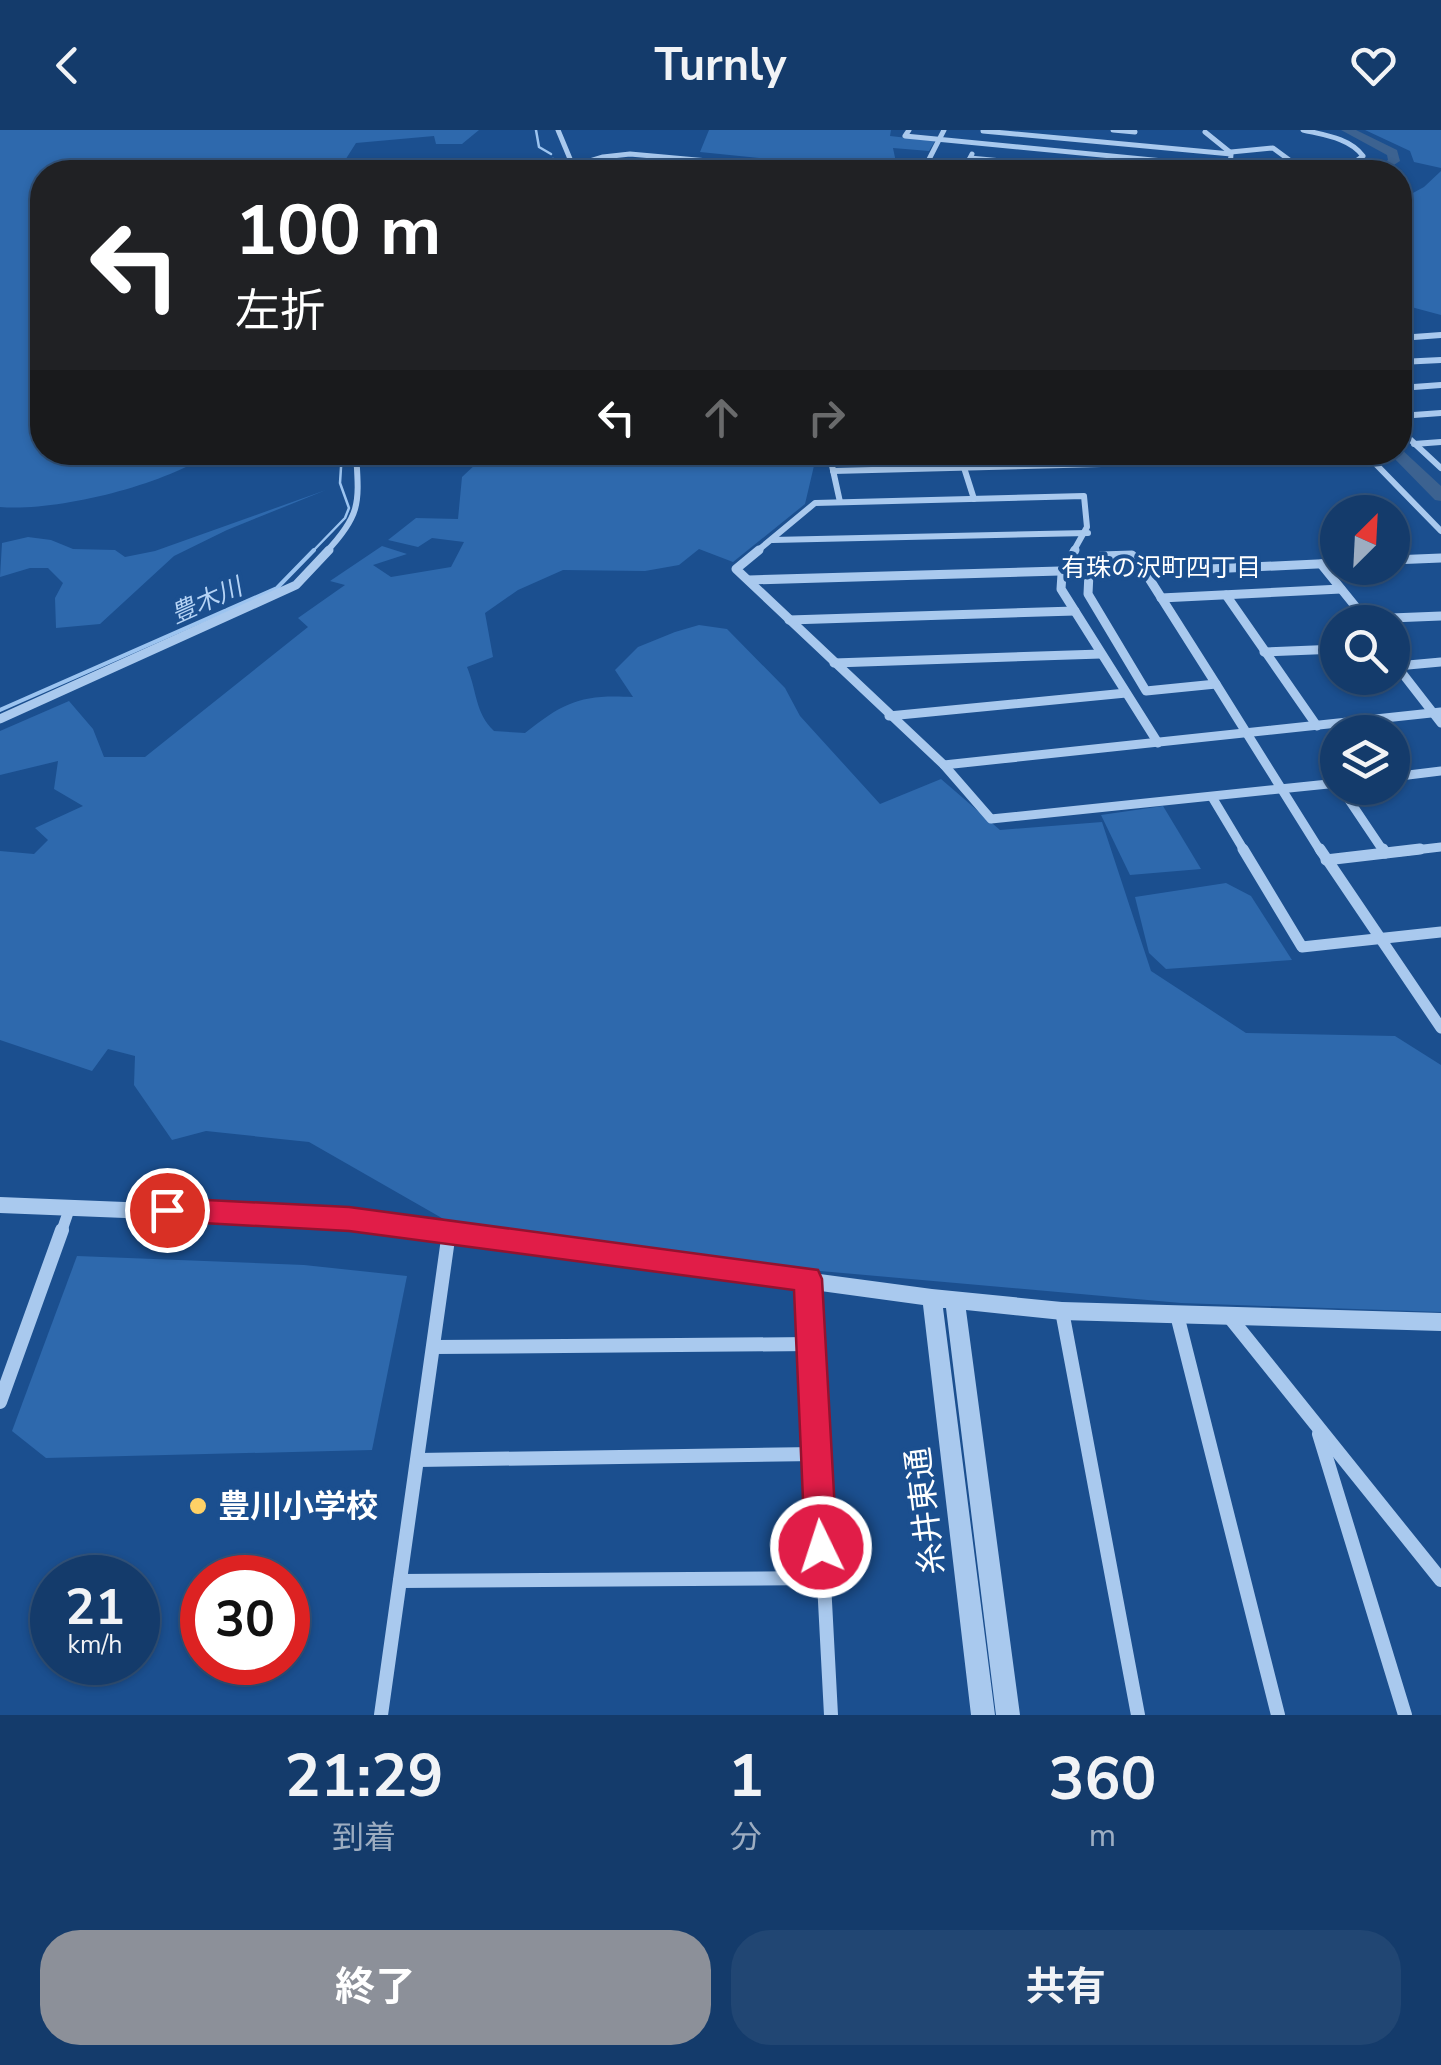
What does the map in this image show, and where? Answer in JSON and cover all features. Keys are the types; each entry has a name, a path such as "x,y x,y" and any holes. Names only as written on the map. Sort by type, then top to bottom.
{"street":[{"path":"558,130 570,160"},
{"path":"909,130 905,136 1150,160"},
{"path":"929,160 944,130"},
{"path":"985,160 970,158 983,130 1231,153 1273,148 1289,160"},
{"path":"1114,130 1136,131 1129,158"},
{"path":"1302,130 1342,140 1361,151 1363,156 1358,160"},
{"path":"1205,132 1231,153"},
{"path":"1231,153 1231,160"},
{"path":"594,160 612,155 694,160"},
{"path":"1412,337 1441,335"},
{"path":"1412,361 1441,360"},
{"path":"1412,387 1441,385"},
{"path":"1412,415 1441,413"},
{"path":"1414,444 1441,442"},
{"path":"1414,444 1441,468"},
{"path":"0,720 296,585 351,526 359,507 357,465"},
{"path":"832,465 840,502"},
{"path":"963,465 974,498"},
{"path":"833,471 1048,465"},
{"path":"1377,465 1441,530"},
{"path":"1158,743 1062,589 1060,571 1088,533 1090,516 1084,496 816,503 736,568 944,765 990,819 1320,785"},
{"path":"770,540 1088,533"},
{"path":"1217,684 1146,691 1088,594 1086,582 1101,556 1132,555 1161,598 1217,684 1249,734 1376,939 1441,1028"},
{"path":"1410,559 1441,558"},
{"path":"1144,572 1320,564"},
{"path":"748,580 1060,571"},
{"path":"1338,585 1354,605"},
{"path":"1161,598 1341,589"},
{"path":"1226,594 1317,726"},
{"path":"790,620 1076,611"},
{"path":"1410,618 1441,616"},
{"path":"1264,652 1320,650"},
{"path":"834,663 1101,654"},
{"path":"1410,663 1441,662"},
{"path":"1410,680 1441,722"},
{"path":"889,716 1126,693"},
{"path":"944,765 1437,712"},
{"path":"1410,775 1441,772"},
{"path":"1212,797 1302,947 1441,932"},
{"path":"1352,805 1386,854"},
{"path":"1326,860 1441,847"},
{"path":"0,1205 349,1219 932,1298 1062,1311 1441,1322"},
{"path":"0,1402 70,1207"},
{"path":"381,1715 449,1232"},
{"path":"808,1279 831,1715"},
{"name":"糸井東通","path":"932,1298 982,1715"},
{"name":"糸井東通","path":"955,1300 1008,1715"},
{"path":"1062,1311 1138,1715"},
{"path":"1177,1314 1278,1715"},
{"path":"1227,1314 1441,1580"},
{"path":"434,1347 810,1344"},
{"path":"1316,1426 1405,1715"},
{"path":"418,1460 815,1454"},
{"path":"400,1582 823,1578"}],"shaded area":[{"path":"0,130 479,130 462,144 436,144 434,136 356,143 345,160 30,160 30,465 190,465 139,485 79,501 0,507"},
{"path":"709,130 891,130 890,136 935,141 929,151 893,148 896,160 779,160 700,152"},
{"path":"1365,130 1441,130 1441,168 1414,162 1410,151"},
{"path":"1441,171 1441,315 1412,307 1412,194"},
{"path":"475,465 814,465 805,504 733,562 699,549 679,565 645,571 563,570 518,590 485,613 493,657 467,667 488,724 494,731 525,733 574,702 633,697 615,670 638,647 699,625 727,629 785,688 800,716 880,804 941,779 1000,830 1102,822 1151,971 1246,1033 1395,1036 1441,1065 1441,1312 1181,1303 482,1241 309,1142 206,1131 172,1140 134,1085 135,1056 108,1049 92,1071 0,1040 0,851 34,854 48,840 35,828 83,806 54,789 58,761 0,775 0,731 69,701 93,729 104,757 145,757 308,627 298,618 345,585 330,581 382,546 407,554 373,565 391,577 451,567 464,542 432,538 418,547 388,540 416,518 458,519 462,477"},
{"path":"326,490 174,556 100,624 56,628 55,598 63,583 48,568 30,568 0,577 2,543 28,537 51,540 73,549 115,550 125,557 155,551"},
{"path":"1163,806 1201,869 1130,875 1101,815"},
{"path":"1226,883 1251,896 1292,960 1166,969 1149,953 1135,897"},
{"path":"77,1256 304,1265 407,1276 372,1450 46,1458 12,1431"}],"waterway":[{"name":"豊木川","path":"536,130 539,147 551,154"},
{"path":"1347,130 1393,153 1394,160"},
{"name":"豊木川","path":"312,552 345,518 349,508 340,483 341,465"},
{"path":"1409,465 1441,496"},
{"name":"豊木川","path":"0,710 277,588 314,550"}],"place":[{"name":"豊川小学校","path":"198,1506"}],"district":[{"name":"有珠の沢町四丁目","path":"1161,567"}],"route":[{"path":"167,1210 349,1219 808,1279 821,1547"}]}
